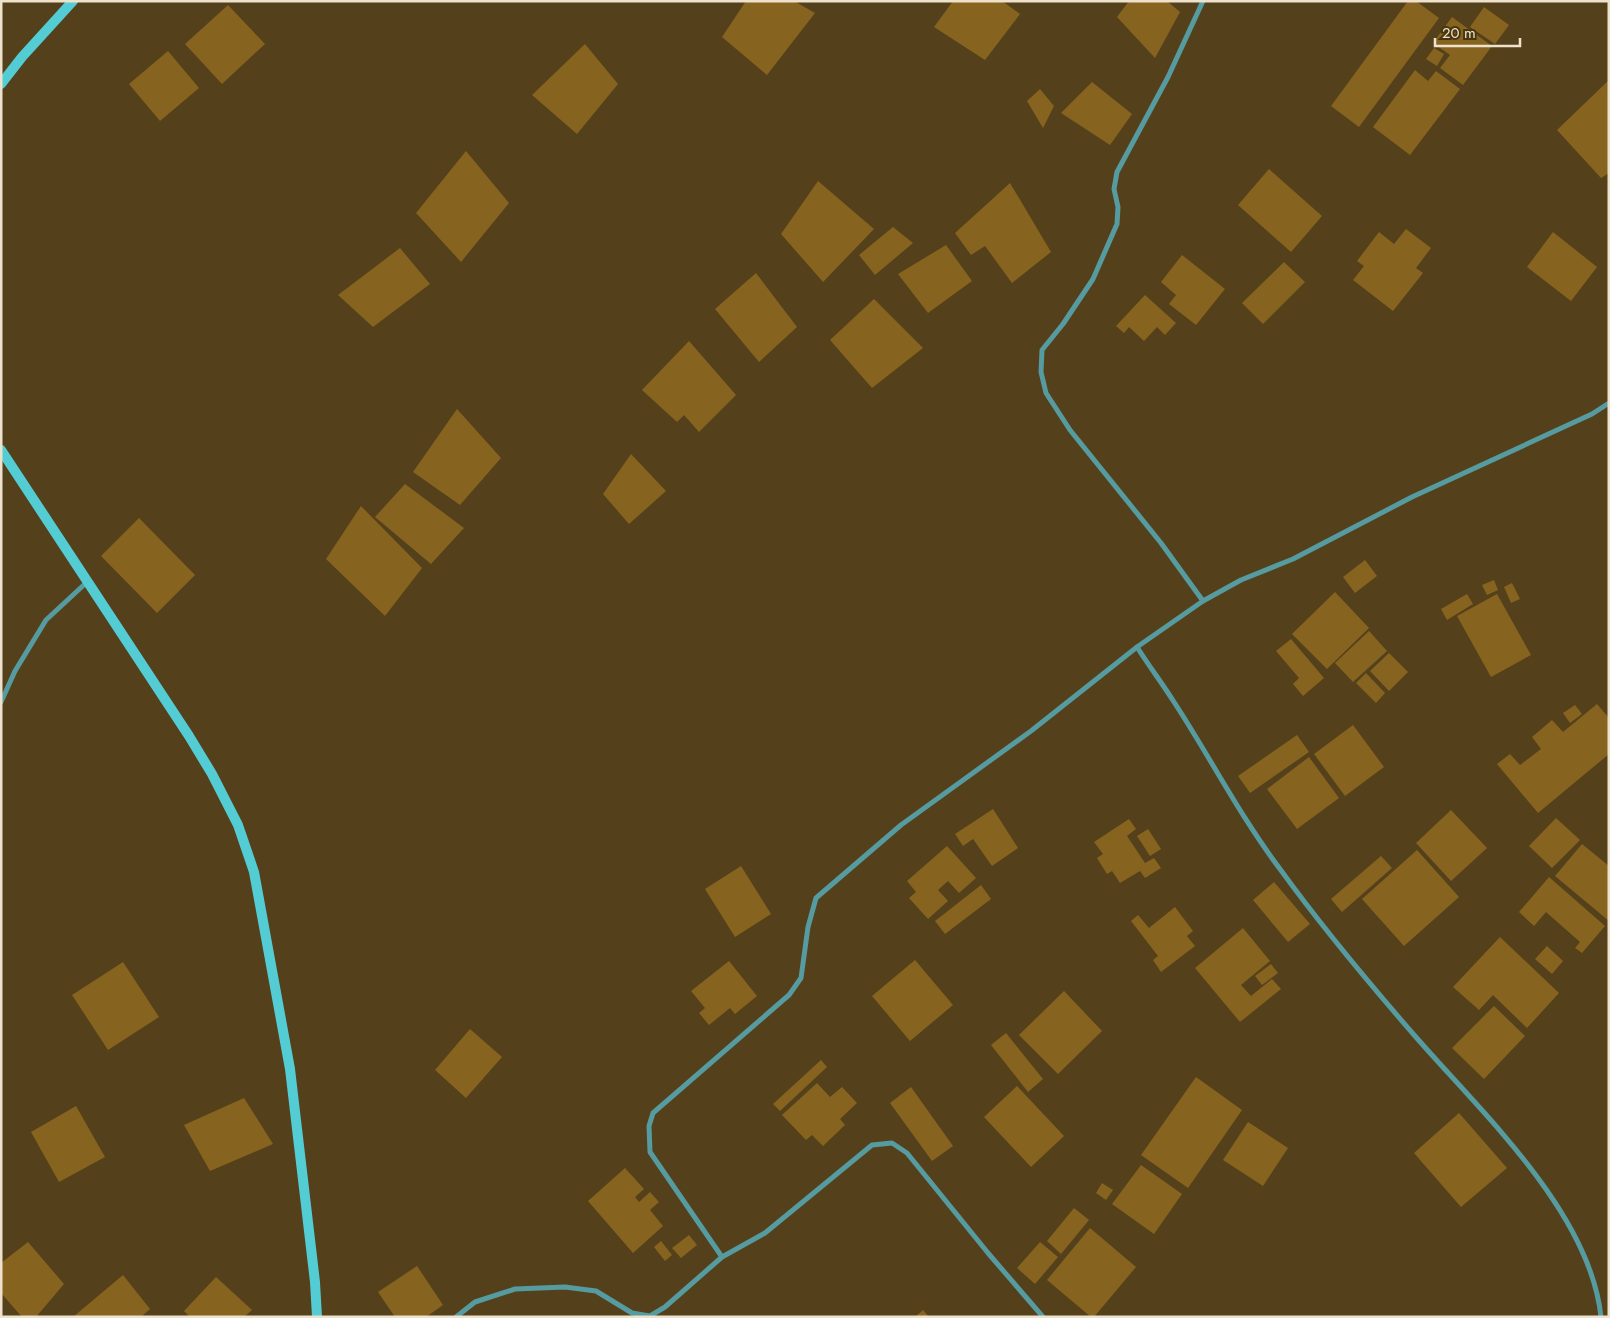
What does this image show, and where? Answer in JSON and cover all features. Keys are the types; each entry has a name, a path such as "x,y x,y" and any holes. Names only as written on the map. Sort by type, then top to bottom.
{"street":[{"path":"1,84 22,56 73,1"},
{"path":"1203,1 1168,78 1117,172 1114,189 1118,207 1117,224 1093,279 1064,324 1042,350 1041,372 1046,393 1070,430 1161,544 1203,602"},
{"path":"722,1257 650,1152 649,1126 653,1112 789,995 802,978 808,927 816,898 901,825 1031,731 1137,647 1203,602 1241,580 1292,559 1412,497 1592,414 1609,402"},
{"path":"1,450 212,774 238,825 254,872 290,1069 315,1282 317,1317"},
{"path":"1,702 15,671 46,620 88,582"},
{"path":"1137,647 1174,702 1243,818 1285,876 1389,1006 1495,1123 1539,1181 1580,1244 1598,1293 1601,1317"},
{"path":"456,1317 475,1302 515,1289 565,1287 596,1291 632,1312 650,1316 665,1307 722,1257 766,1233 872,1145 892,1143 907,1153 1043,1317"}],"building":[{"path":"746,1 794,1 815,13 767,75 722,37"},
{"path":"953,1 1002,1 1020,14 985,60 934,27"},
{"path":"1129,1 1167,1 1180,12 1155,58 1117,17"},
{"path":"1408,1 1416,1 1439,18 1359,127 1331,106"},
{"path":"228,5 265,44 222,84 185,44"},
{"path":"1484,7 1509,25 1495,44 1470,27"},
{"path":"1452,17 1492,46 1463,85 1440,68 1450,55 1433,43"},
{"path":"585,44 618,84 577,134 532,95"},
{"path":"1434,48 1444,54 1437,66 1426,59"},
{"path":"168,51 199,88 160,121 129,84"},
{"path":"1415,70 1428,81 1436,71 1460,89 1410,155 1373,127"},
{"path":"1609,80 1609,173 1601,178 1557,130"},
{"path":"1092,82 1132,114 1110,145 1061,113"},
{"path":"1040,89 1054,106 1043,128 1027,101"},
{"path":"466,151 509,203 461,262 416,213"},
{"path":"1269,169 1322,216 1291,252 1238,205"},
{"path":"818,181 874,229 823,282 781,234"},
{"path":"1010,183 1051,252 1012,283 985,246 971,255 955,233"},
{"path":"893,227 913,243 875,275 859,255"},
{"path":"1406,229 1431,248 1416,268 1423,273 1393,311 1353,280 1364,266 1357,261 1379,232 1394,244"},
{"path":"1553,232 1597,267 1571,301 1527,267"},
{"path":"946,245 972,281 928,313 898,274"},
{"path":"400,248 430,284 373,327 338,295"},
{"path":"1182,255 1225,289 1196,325 1169,304 1176,295 1161,282"},
{"path":"1284,262 1305,282 1263,324 1242,303"},
{"path":"756,273 797,327 759,362 715,309"},
{"path":"1145,295 1176,323 1165,335 1157,327 1144,341 1129,327 1124,333 1116,326"},
{"path":"874,299 923,348 872,388 830,340"},
{"path":"689,341 736,395 699,432 684,415 677,422 642,390"},
{"path":"457,409 501,458 460,505 413,472"},
{"path":"631,454 666,491 629,524 603,494"},
{"path":"405,484 464,528 431,564 375,517"},
{"path":"361,506 422,568 385,616 326,559"},
{"path":"139,518 195,575 157,613 101,556"},
{"path":"1365,560 1377,576 1355,593 1343,577"},
{"path":"1494,580 1498,590 1487,595 1482,585"},
{"path":"1512,583 1520,599 1511,603 1504,587"},
{"path":"1335,592 1369,628 1327,669 1292,634"},
{"path":"1467,594 1473,604 1447,620 1441,609"},
{"path":"1497,594 1531,655 1491,677 1457,616"},
{"path":"1369,631 1387,651 1353,682 1335,663"},
{"path":"1291,639 1324,678 1303,696 1293,684 1299,678 1276,651"},
{"path":"1389,653 1408,672 1389,691 1370,671"},
{"path":"1366,673 1385,693 1376,703 1356,683"},
{"path":"1597,704 1609,718 1609,754 1538,813 1497,764 1510,754 1520,765 1541,749 1532,737 1552,720 1563,732"},
{"path":"1575,705 1582,714 1570,723 1563,713"},
{"path":"1353,725 1384,767 1345,796 1314,754"},
{"path":"1297,735 1309,752 1250,793 1238,776"},
{"path":"1309,757 1339,798 1297,829 1267,789"},
{"path":"993,809 1018,848 992,866 973,839 963,846 955,834"},
{"path":"1451,810 1487,848 1451,881 1416,843"},
{"path":"1556,818 1580,840 1552,868 1529,846"},
{"path":"1129,819 1136,829 1127,836 1145,863 1154,858 1161,868 1145,878 1140,871 1120,883 1112,871 1107,874 1097,858 1103,854 1094,842"},
{"path":"1148,829 1161,849 1150,856 1137,836"},
{"path":"1582,844 1609,866 1609,921 1555,876"},
{"path":"947,846 976,878 959,893 948,881 938,890 948,901 928,919 909,898 916,892 907,881"},
{"path":"1417,850 1459,897 1404,946 1362,899"},
{"path":"1381,856 1392,868 1342,912 1331,899"},
{"path":"741,866 771,914 735,937 705,889"},
{"path":"1549,877 1605,926 1582,953 1575,948 1580,942 1546,912 1534,926 1519,912"},
{"path":"1274,882 1310,924 1288,942 1253,900"},
{"path":"981,885 991,899 945,934 935,921"},
{"path":"1175,907 1193,931 1187,936 1195,946 1161,972 1153,960 1158,956 1131,921 1138,915 1149,928"},
{"path":"1243,928 1270,961 1241,985 1251,996 1272,979 1281,989 1240,1022 1195,968"},
{"path":"1500,937 1559,993 1527,1028 1493,995 1479,1010 1453,987"},
{"path":"1547,946 1563,961 1552,974 1535,959"},
{"path":"915,960 953,1005 910,1041 872,996"},
{"path":"729,961 757,996 735,1014 730,1008 709,1025 699,1013 705,1008 691,991"},
{"path":"123,962 159,1017 108,1050 72,995"},
{"path":"1271,964 1278,973 1262,985 1255,976"},
{"path":"1064,991 1102,1031 1058,1074 1019,1035"},
{"path":"1494,1006 1525,1036 1484,1079 1452,1048"},
{"path":"470,1029 502,1057 466,1098 435,1070"},
{"path":"1006,1033 1043,1079 1028,1092 991,1045"},
{"path":"821,1060 827,1067 780,1111 773,1104"},
{"path":"1196,1077 1242,1110 1188,1188 1141,1155"},
{"path":"817,1083 830,1097 842,1087 857,1103 840,1119 845,1125 823,1146 812,1135 806,1140 782,1115"},
{"path":"1017,1086 1064,1136 1031,1167 984,1117"},
{"path":"911,1087 953,1146 932,1161 890,1103"},
{"path":"244,1098 273,1144 210,1171 184,1125"},
{"path":"76,1106 105,1157 59,1182 31,1132"},
{"path":"1459,1113 1507,1168 1461,1207 1414,1153"},
{"path":"1248,1122 1288,1148 1263,1186 1223,1160"},
{"path":"1141,1165 1182,1194 1154,1234 1112,1204"},
{"path":"625,1168 644,1189 635,1197 639,1202 650,1192 659,1202 650,1210 663,1226 633,1253 588,1201"},
{"path":"1102,1183 1113,1190 1106,1200 1096,1193"},
{"path":"1074,1208 1089,1220 1061,1254 1047,1241"},
{"path":"1090,1228 1136,1267 1094,1317 1091,1317 1047,1280"},
{"path":"689,1235 697,1245 681,1258 672,1248"},
{"path":"661,1241 672,1255 665,1261 654,1247"},
{"path":"28,1242 64,1284 36,1317 22,1317 1,1293 1,1263"},
{"path":"1040,1242 1058,1257 1035,1284 1017,1268"},
{"path":"417,1266 443,1305 426,1317 395,1317 378,1292"},
{"path":"123,1275 150,1309 141,1317 73,1317"},
{"path":"216,1277 252,1310 244,1317 190,1317 184,1311"},
{"path":"923,1310 929,1317 915,1317"}]}
